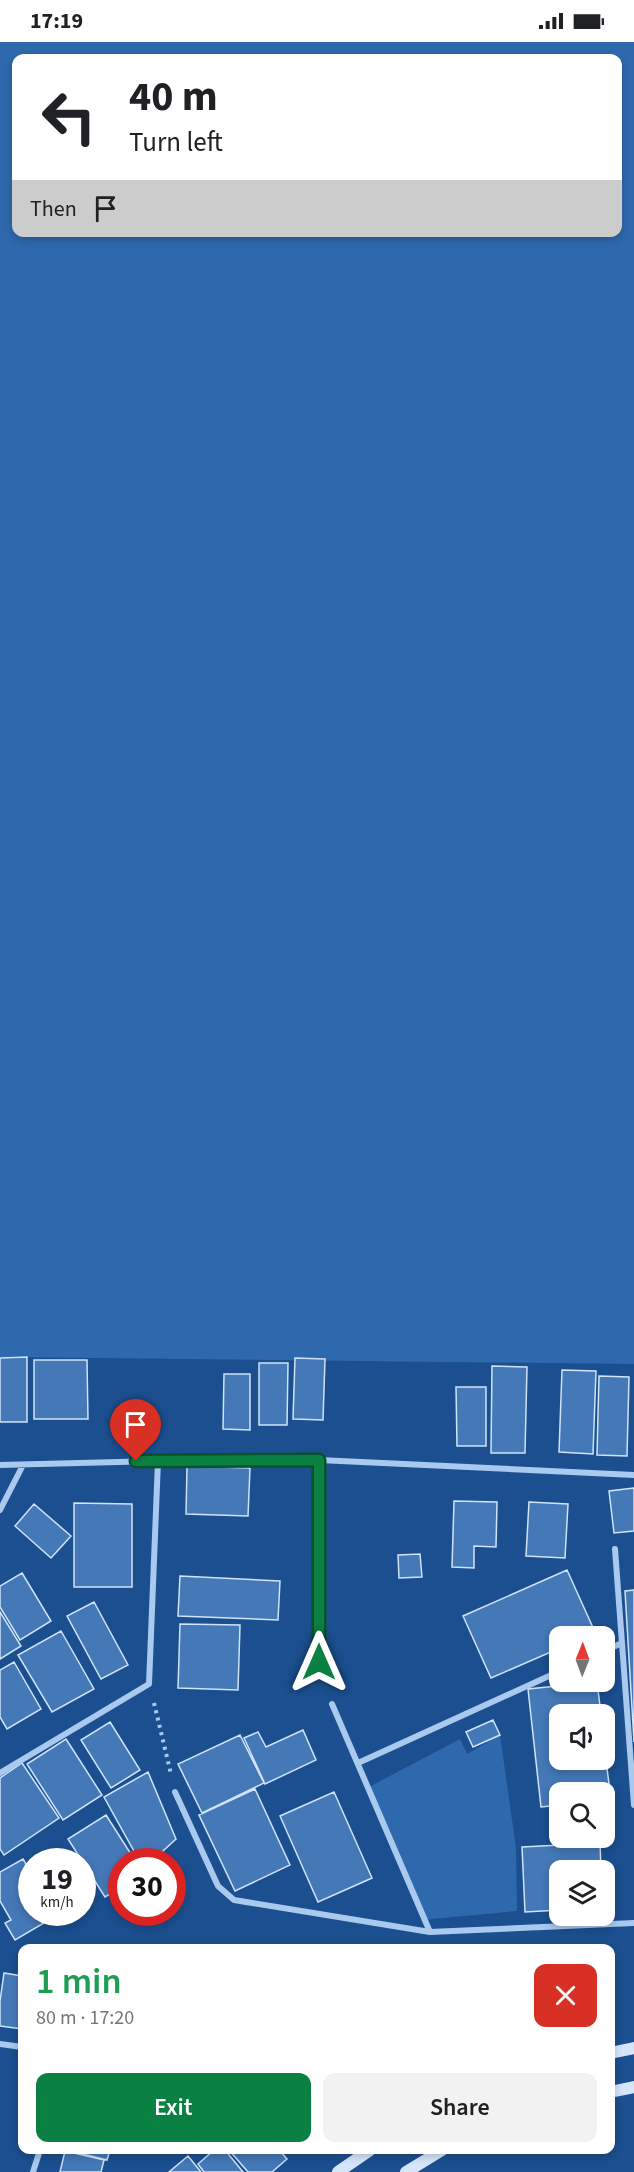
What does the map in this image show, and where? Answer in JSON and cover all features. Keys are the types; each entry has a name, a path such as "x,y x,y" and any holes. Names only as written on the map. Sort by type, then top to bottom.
{"street":[{"path":"319,1460 319,1662"},
{"path":"0,1465 319,1460 634,1475"},
{"path":"0,1773 149,1684 158,1461"},
{"path":"0,1510 23,1465"},
{"path":"615,1549 634,1805"},
{"path":"615,1646 622,1643"},
{"path":"358,1763 549,1676"},
{"path":"332,1704 430,1932"},
{"path":"175,1792 218,1886 234,1900 430,1932 634,1923"},
{"path":"0,2044 18,2047"},
{"path":"615,2052 634,2048"},
{"path":"615,2091 634,2087"},
{"path":"33,2172 39,2154"},
{"path":"338,2172 364,2154"},
{"path":"406,2172 435,2154"}],"path":[{"path":"149,1684 175,1792"}],"shaded area":[{"path":"0,42 634,42 634,1364 0,1357"},
{"path":"500,1735 516,1848 517,1911 422,1920 369,1787 460,1739 467,1754"}],"building":[{"path":"27,1357 27,1422 0,1422 0,1358"},
{"path":"295,1358 325,1359 323,1420 293,1419"},
{"path":"34,1360 87,1360 88,1419 34,1419"},
{"path":"259,1363 288,1363 287,1425 259,1425"},
{"path":"492,1366 527,1367 525,1453 491,1453"},
{"path":"562,1370 596,1371 593,1454 559,1452"},
{"path":"224,1374 250,1374 250,1430 223,1429"},
{"path":"599,1376 629,1377 627,1456 597,1455"},
{"path":"456,1387 486,1387 486,1446 457,1446"},
{"path":"187,1466 250,1468 248,1516 186,1514"},
{"path":"634,1488 634,1531 614,1533 609,1491"},
{"path":"454,1501 497,1502 496,1547 474,1546 474,1568 452,1567"},
{"path":"529,1502 568,1504 565,1558 526,1556"},
{"path":"74,1503 132,1504 132,1587 74,1587"},
{"path":"34,1504 71,1536 51,1558 15,1526"},
{"path":"420,1554 422,1577 399,1578 398,1555"},
{"path":"567,1570 592,1626 549,1626 549,1653 491,1678 463,1616"},
{"path":"22,1573 51,1621 20,1640 0,1607 0,1586"},
{"path":"180,1576 280,1581 278,1620 178,1616"},
{"path":"634,1590 634,1742 625,1591"},
{"path":"94,1602 128,1665 101,1679 67,1616"},
{"path":"0,1612 21,1646 0,1659"},
{"path":"180,1624 240,1625 238,1690 178,1688"},
{"path":"61,1631 94,1689 52,1712 18,1655"},
{"path":"14,1662 41,1709 7,1729 0,1717 0,1670"},
{"path":"549,1687 549,1692 598,1692 600,1704 549,1704 549,1770 607,1770 609,1782 549,1782 549,1806 541,1807 528,1689"},
{"path":"493,1720 500,1735 473,1747 466,1732"},
{"path":"110,1722 140,1770 111,1788 81,1740"},
{"path":"303,1730 316,1760 265,1784 244,1738 258,1732 266,1747"},
{"path":"240,1735 264,1783 202,1813 178,1764"},
{"path":"66,1739 102,1795 63,1820 27,1764"},
{"path":"22,1763 59,1818 4,1855 0,1849 0,1778"},
{"path":"148,1772 176,1839 166,1848 132,1848 104,1797"},
{"path":"255,1789 290,1865 235,1891 199,1815"},
{"path":"334,1792 372,1878 318,1902 280,1816"},
{"path":"106,1815 127,1848 108,1848 108,1895 105,1897 96,1883 96,1848 74,1848 68,1839"},
{"path":"522,1847 600,1848 601,1860 549,1860 549,1911 525,1912"},
{"path":"18,1862 18,1926 39,1926 15,1940 5,1923 11,1920 0,1901 0,1872"},
{"path":"4,1973 18,1975 18,2028 0,2026 0,2001"},
{"path":"64,2154 78,2154 104,2160 101,2172 60,2172"},
{"path":"83,2154 109,2154 107,2160"},
{"path":"209,2154 228,2154 243,2172 204,2172 198,2164"},
{"path":"232,2154 283,2154 287,2159 272,2172 248,2172"},
{"path":"188,2156 201,2172 169,2172"}],"route":[{"path":"136,1461 319,1460 319,1662"}]}
